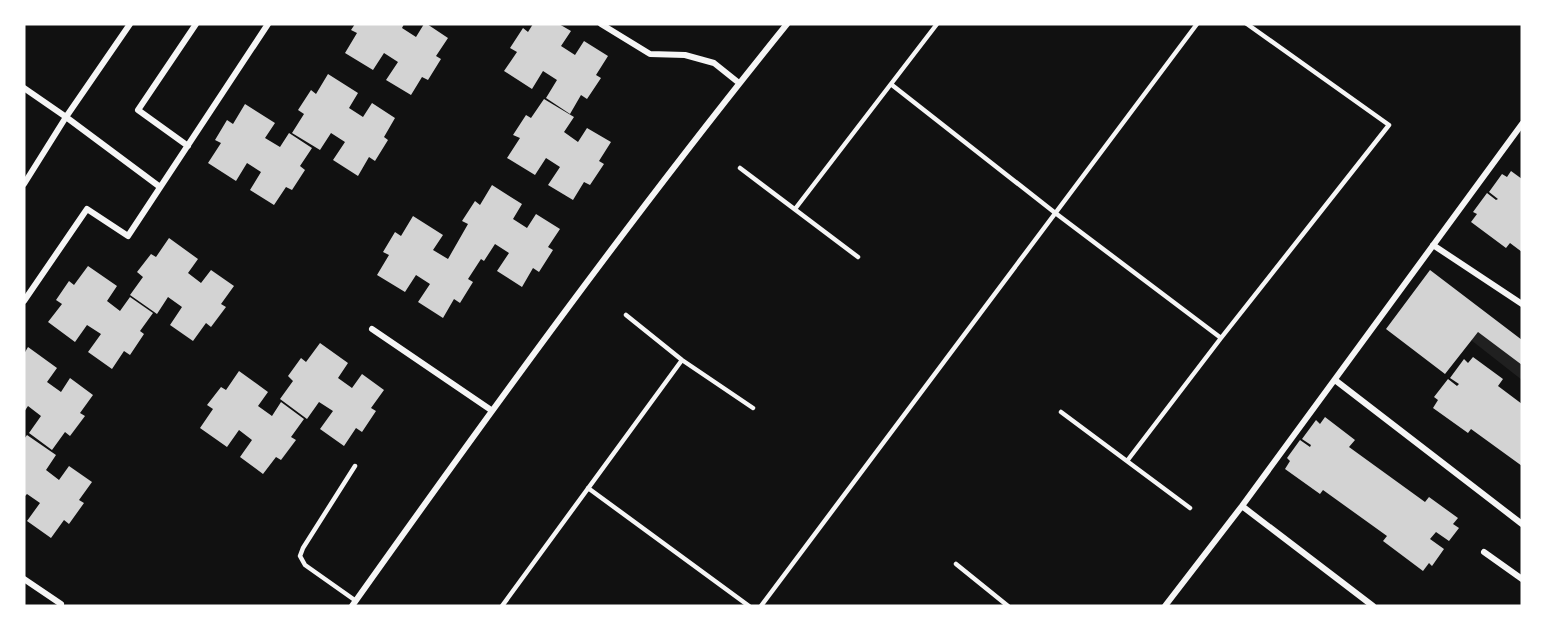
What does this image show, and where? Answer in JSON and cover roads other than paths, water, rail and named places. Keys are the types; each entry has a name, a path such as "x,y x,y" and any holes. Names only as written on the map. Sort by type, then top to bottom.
{"street":[{"path":"24,184 66,117 130,24"},
{"path":"188,146 138,110 196,24"},
{"path":"24,301 87,209 128,236 268,24"},
{"path":"601,24 650,54 685,55 714,63 739,83"},
{"path":"354,604 491,410 739,83 787,24"},
{"path":"24,88 160,187"},
{"path":"1166,606 1522,124"},
{"path":"1433,245 1522,304"},
{"path":"372,328 491,410"},
{"path":"1335,380 1522,524"},
{"path":"1242,506 1373,606"},
{"path":"1484,552 1522,579"},
{"path":"24,579 61,604"}],"lane":[{"path":"795,209 937,24"},
{"path":"761,606 1197,24"},
{"path":"1127,461 1389,125 1247,24"},
{"path":"892,85 1054,212 1221,338"},
{"path":"740,168 858,257"},
{"path":"626,315 682,360 753,408"},
{"path":"502,606 682,360"},
{"path":"1060,412 1190,508"},
{"path":"354,604 305,565 300,556 356,466"},
{"path":"588,488 749,606"},
{"path":"956,564 1008,606"}]}
